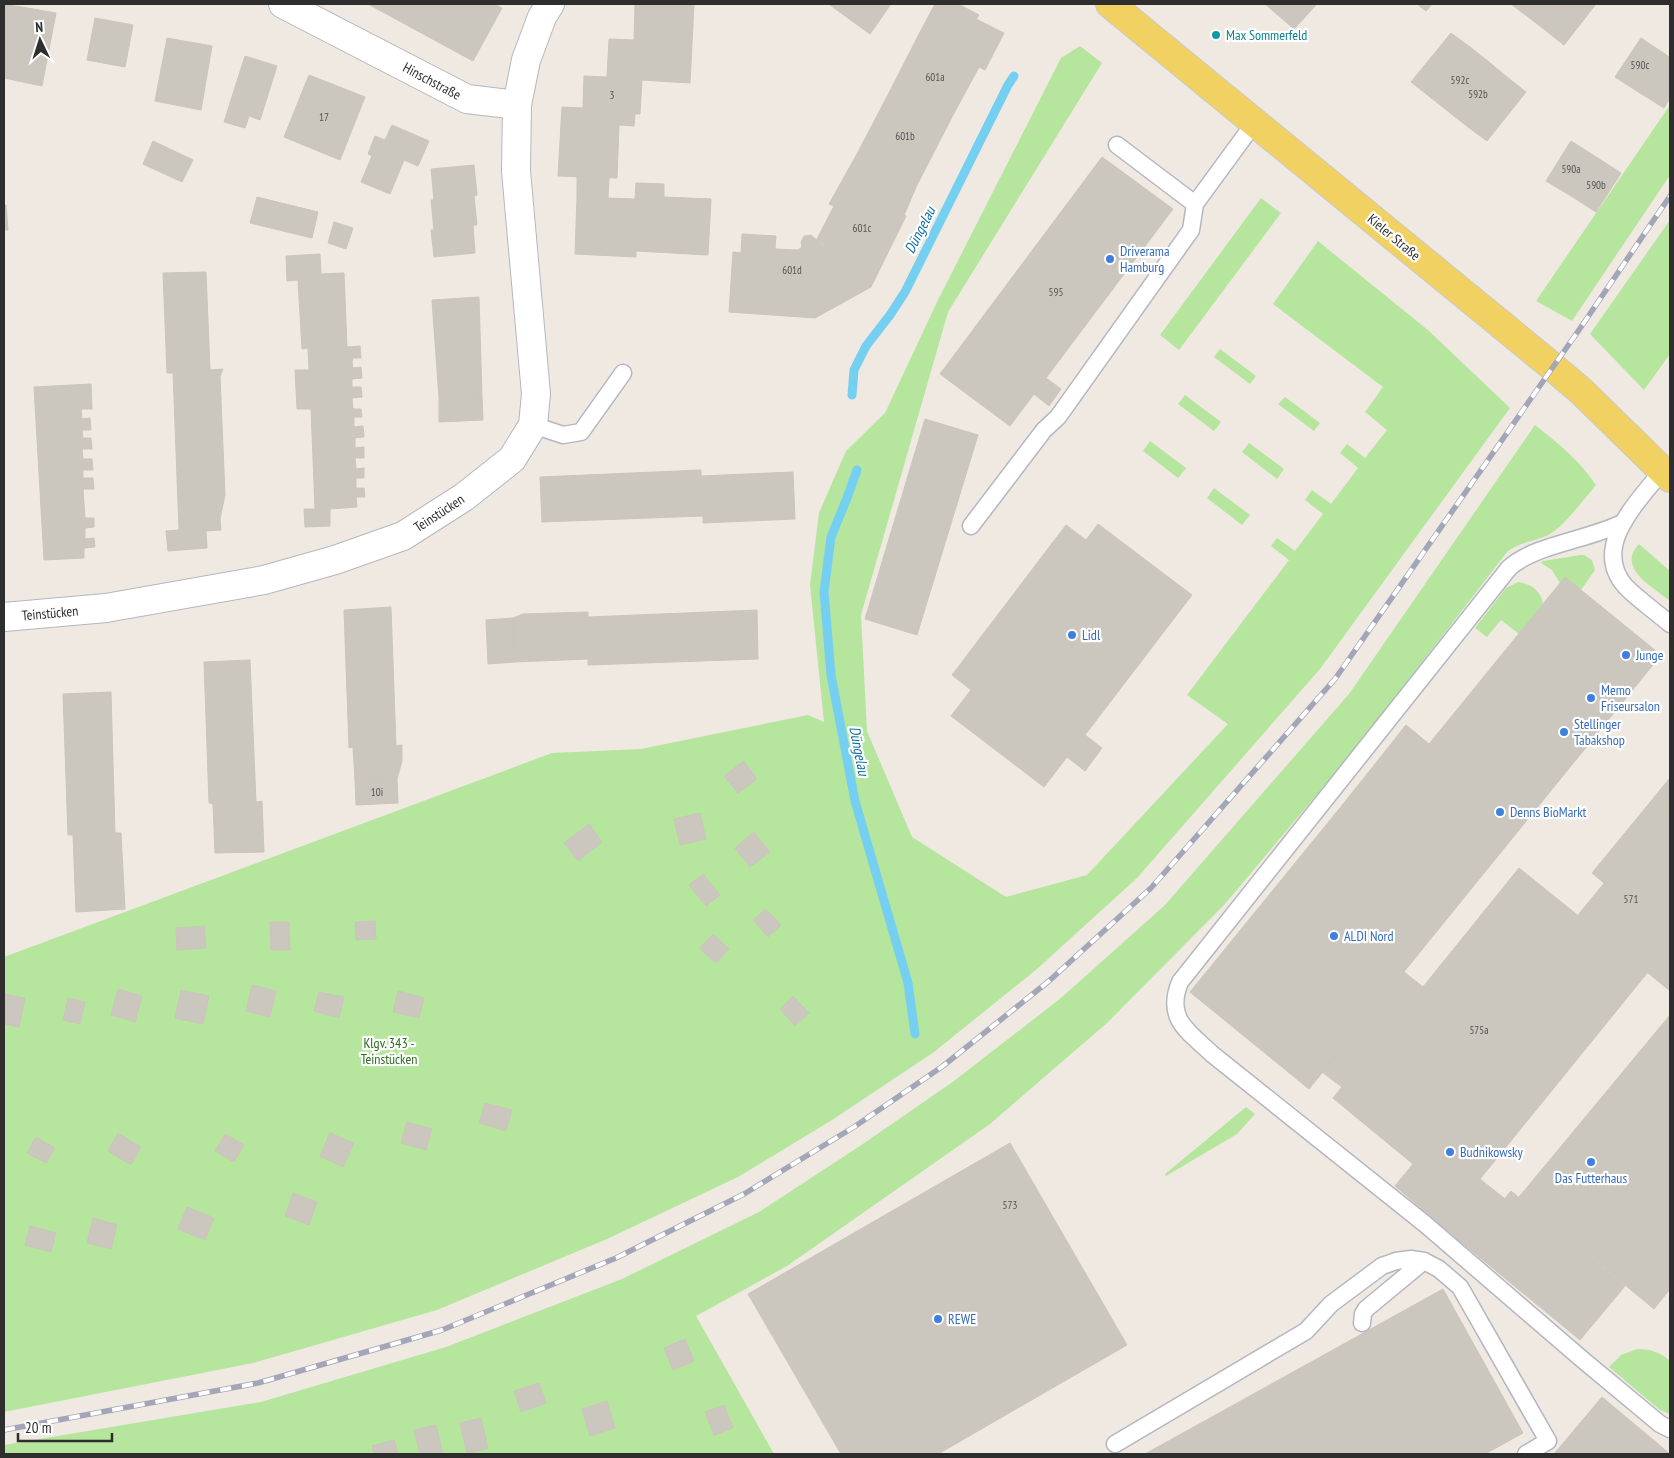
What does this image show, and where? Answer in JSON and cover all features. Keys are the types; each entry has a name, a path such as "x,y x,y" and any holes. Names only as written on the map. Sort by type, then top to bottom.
{"main road":[{"name":"Kieler Straße","path":"1110,4 1581,392 1666,475"}],"street":[{"name":"Hinschstraße","path":"283,4 467,99 516,105"},
{"path":"516,105 526,60 542,17 550,4"},
{"name":"Teinstücken","path":"4,617 106,608 264,580 335,560 403,536 464,497 512,460 533,425 536,394 516,171 516,105"}],"lane":[{"path":"971,526 1044,430 1058,417 1192,230 1195,204 1255,122"},
{"path":"1118,146 1195,204"},
{"path":"533,425 563,435 581,432 623,373"},
{"path":"1666,475 1624,522 1616,536 1613,548 1613,562 1617,574 1626,587 1670,624"},
{"path":"1624,522 1600,533 1533,553 1515,562 1509,568 1180,982 1174,995 1176,1013 1186,1028 1212,1054 1396,1200 1583,1360 1660,1424 1670,1429"},
{"path":"1115,1444 1306,1331 1331,1304 1382,1266 1396,1261 1411,1259 1424,1261 1439,1268 1460,1287 1548,1442 1526,1454"},
{"path":"1362,1323 1363,1314 1366,1310 1424,1261"}],"green space":[{"name":"Klgv. 343 - Teinstücken","path":"1080,46 1102,63 948,312 861,615 867,731 912,837 1006,897 1087,875 1228,724 1187,695 1289,560 1271,546 1277,538 1295,551 1323,514 1305,500 1312,490 1331,504 1358,468 1340,453 1347,444 1365,458 1387,430 1365,412 1383,387 1273,304 1318,241 1429,331 1510,408 1320,669 1137,878 1037,969 934,1052 832,1120 738,1177 607,1239 437,1310 253,1363 4,1412 4,957 552,753 641,749 808,715 824,722 810,585 819,513 846,451 885,413 938,300 1061,58"},
{"path":"1670,105 1670,175 1572,321 1536,301"},
{"path":"1261,198 1281,213 1179,350 1160,335"},
{"path":"1670,220 1670,354 1644,390 1590,334"},
{"path":"1220,349 1256,376 1250,384 1214,357"},
{"path":"1185,395 1221,422 1214,431 1178,404"},
{"path":"1285,397 1320,423 1314,431 1278,404"},
{"path":"1535,425 1560,445 1596,485 1556,530 1545,537 1517,546 1507,552 1355,749 1225,904 1107,1023 990,1124 787,1266 696,1316 774,1454 4,1454 4,1445 261,1402 446,1347 622,1279 759,1212 860,1146 954,1081 1061,998 1165,905 1349,694"},
{"path":"1150,441 1186,468 1178,478 1143,451"},
{"path":"1249,443 1284,469 1277,479 1242,452"},
{"path":"1214,488 1250,515 1242,525 1207,498"},
{"path":"1639,544 1670,571 1670,601 1647,583 1634,569 1633,553"},
{"path":"1584,555 1592,560 1595,570 1581,590 1565,577 1560,583 1552,570 1541,563 1543,561"},
{"path":"1518,582 1534,588 1540,595 1543,603 1519,634 1501,620 1487,637 1475,628 1506,588"},
{"path":"1246,1107 1255,1114 1237,1134 1166,1176 1165,1174"},
{"path":"1637,1349 1655,1352 1663,1355 1670,1361 1670,1414 1660,1410 1609,1367 1621,1355"}],"building":[{"path":"4,4 56,13 42,86 4,78"},
{"path":"368,4 494,4 502,8 473,61"},
{"path":"635,4 694,4 690,83 642,80 640,114 635,114 634,126 619,125 617,178 558,176 562,107 583,108 584,76 607,77 609,39 634,40"},
{"path":"831,4 891,4 870,34"},
{"path":"935,4 958,4 979,15 976,19 1004,33 985,70 918,36"},
{"path":"1265,4 1317,4 1294,29"},
{"path":"1417,4 1432,4 1426,11"},
{"path":"1511,4 1536,4 1527,16"},
{"path":"1536,4 1566,4 1545,30 1527,16"},
{"path":"1566,4 1596,4 1564,45 1545,30"},
{"path":"95,18 133,25 125,67 87,60"},
{"path":"1451,33 1470,47 1430,97 1411,82"},
{"path":"918,36 979,67 952,117 892,87"},
{"path":"167,38 212,46 201,110 155,101"},
{"path":"1641,38 1665,54 1640,93 1615,77"},
{"path":"1470,47 1489,62 1449,112 1430,97"},
{"path":"1665,54 1670,58 1670,98 1664,108 1640,93"},
{"path":"245,56 277,66 260,120 249,116 245,128 224,122"},
{"path":"1489,62 1507,77 1468,127 1449,112"},
{"path":"309,75 365,97 340,160 284,137"},
{"path":"1507,77 1526,92 1487,141 1468,127"},
{"path":"892,87 952,117 917,185 857,154"},
{"path":"392,125 429,141 418,166 404,160 390,194 361,182 372,156 368,154 375,136 385,140"},
{"path":"153,141 193,160 182,182 143,164"},
{"path":"1571,141 1596,157 1571,196 1546,181"},
{"path":"857,154 917,185 904,215 906,216 871,287 817,239 834,206 829,204"},
{"path":"1102,157 1173,209 1046,378 1061,389 1049,406 1034,394 1010,426 940,374"},
{"path":"1596,157 1621,173 1596,212 1571,196"},
{"path":"474,165 477,195 474,196 477,225 473,225 475,253 434,257 431,230 434,230 431,200 434,200 431,169"},
{"path":"577,177 609,178 608,198 635,199 636,183 664,184 664,197 711,199 708,255 636,251 636,257 575,254"},
{"path":"257,197 318,212 312,238 250,223"},
{"path":"4,205 6,205 8,230 4,230"},
{"path":"334,222 353,228 346,249 328,243"},
{"path":"742,234 776,236 775,249 798,250 802,247 801,242 804,236 811,235 871,287 815,318 729,312 733,252 741,253"},
{"path":"320,254 321,274 344,273 347,347 360,346 361,358 353,358 352,362 353,368 361,367 362,378 352,379 352,387 361,387 362,397 352,398 353,409 361,409 362,417 354,417 354,427 363,426 364,437 355,438 355,448 364,447 364,458 355,458 356,469 364,468 364,478 356,478 356,488 364,488 365,497 356,497 357,507 330,509 330,526 305,527 304,509 315,509 311,409 297,409 295,370 309,370 308,348 302,349 298,280 287,281 286,256"},
{"path":"206,272 210,370 223,369 220,376 225,495 220,519 221,530 206,531 207,548 168,551 166,531 179,530 173,373 167,373 163,273"},
{"path":"479,297 482,396 439,398 432,300"},
{"path":"91,384 92,409 81,409 82,419 90,418 91,430 82,430 83,438 91,438 92,449 82,449 83,459 92,459 93,470 83,470 83,478 93,478 94,489 83,489 85,518 94,518 94,527 85,528 85,539 94,538 95,547 84,548 84,558 44,560 34,387"},
{"path":"482,396 483,420 439,422 439,398"},
{"path":"925,419 978,435 917,635 865,619"},
{"path":"701,470 701,476 793,472 795,519 703,523 703,516 542,522 540,477"},
{"name":"Lidl","path":"1098,524 1192,595 1085,735 1102,748 1085,771 1067,757 1044,787 951,716 971,690 952,675 1066,525 1086,540"},
{"path":"1565,577 1661,655 1463,899 1344,803 1406,725 1429,744"},
{"path":"391,607 396,746 402,745 402,761 397,779 355,781 353,747 349,748 344,610"},
{"path":"757,610 758,659 588,665 588,659 515,662 513,618 523,614 588,612 588,617"},
{"path":"513,618 515,662 488,664 486,620"},
{"path":"250,660 256,802 262,801 264,852 215,853 213,804 209,803 204,662"},
{"path":"111,692 115,833 121,833 125,909 76,912 73,835 68,835 63,694"},
{"path":"744,761 757,779 738,793 724,776"},
{"path":"1670,778 1670,803 1604,883 1592,873"},
{"path":"397,779 398,803 356,805 355,781"},
{"name":"ALDI Nord","path":"1344,803 1463,899 1309,1089 1190,992"},
{"path":"1670,803 1670,991 1578,915"},
{"path":"700,813 706,839 680,845 674,819"},
{"path":"589,824 602,842 578,861 564,843"},
{"path":"754,832 770,852 750,867 735,848"},
{"path":"1519,868 1648,972 1480,1179 1505,1199 1466,1246 1395,1186 1413,1164 1333,1098 1342,1087 1322,1072 1404,972 1423,987"},
{"path":"703,874 720,895 706,906 689,885"},
{"path":"766,909 781,925 768,937 753,920"},
{"path":"375,921 376,939 356,940 355,922"},
{"path":"270,922 289,922 290,950 271,950"},
{"path":"204,926 206,948 177,950 176,928"},
{"path":"713,934 729,949 716,963 699,948"},
{"path":"252,985 276,991 270,1017 246,1011"},
{"path":"118,989 142,996 135,1022 111,1015"},
{"path":"181,990 209,996 203,1024 175,1018"},
{"path":"398,991 424,998 419,1018 393,1012"},
{"path":"319,992 344,997 339,1018 314,1011"},
{"path":"4,994 25,998 19,1027 4,1024"},
{"path":"793,996 809,1013 795,1026 780,1009"},
{"path":"68,998 85,1002 80,1024 63,1020"},
{"path":"1670,1015 1670,1289 1654,1309 1519,1197"},
{"path":"485,1103 512,1110 506,1131 479,1123"},
{"path":"407,1122 432,1129 426,1150 401,1143"},
{"path":"118,1133 141,1147 131,1165 108,1151"},
{"path":"330,1133 354,1143 343,1167 320,1156"},
{"path":"225,1134 244,1145 234,1162 215,1151"},
{"path":"36,1137 55,1148 46,1163 27,1153"},
{"name":"REWE","path":"1010,1143 1127,1345 938,1454 841,1454 748,1294"},
{"path":"1511,1191 1625,1286 1580,1340 1466,1246"},
{"path":"293,1193 317,1202 309,1225 285,1216"},
{"path":"187,1207 214,1218 205,1240 178,1229"},
{"path":"93,1218 117,1225 111,1249 87,1243"},
{"path":"30,1226 56,1233 51,1252 25,1245"},
{"path":"1443,1289 1523,1433 1485,1454 1145,1454"},
{"path":"685,1339 694,1361 673,1370 664,1348"},
{"path":"539,1383 546,1403 521,1412 514,1391"},
{"path":"1602,1397 1670,1454 1554,1454"},
{"path":"607,1401 615,1428 590,1436 582,1409"},
{"path":"724,1405 733,1428 714,1435 705,1412"},
{"path":"481,1418 488,1448 467,1454 460,1423"},
{"path":"436,1425 443,1454 420,1454 414,1430"},
{"path":"394,1440 398,1454 374,1454 372,1446"}],"waterway":[{"name":"Düngelau","path":"852,395 854,370 866,346 905,292 1014,76"},
{"name":"Düngelau","path":"857,470 831,537 824,592 831,675 855,801 908,983 915,1034"}],"railway":[{"path":"4,1430 258,1383 442,1330 616,1258 744,1194 854,1127 943,1066 1049,981 1151,888 1335,679 1581,327 1670,196"}],"place":[{"name":"Max Sommerfeld","path":"1216,35"},
{"name":"Driverama Hamburg","path":"1110,259"},
{"name":"Lidl","path":"1072,635"},
{"name":"Junge","path":"1626,655"},
{"name":"Memo Friseursalon","path":"1591,698"},
{"name":"Stellinger Tabakshop","path":"1564,732"},
{"name":"Denns BioMarkt","path":"1500,812"},
{"name":"ALDI Nord","path":"1334,936"},
{"name":"Budnikowsky","path":"1450,1152"},
{"name":"Das Futterhaus","path":"1591,1162"},
{"name":"REWE","path":"938,1319"}]}
